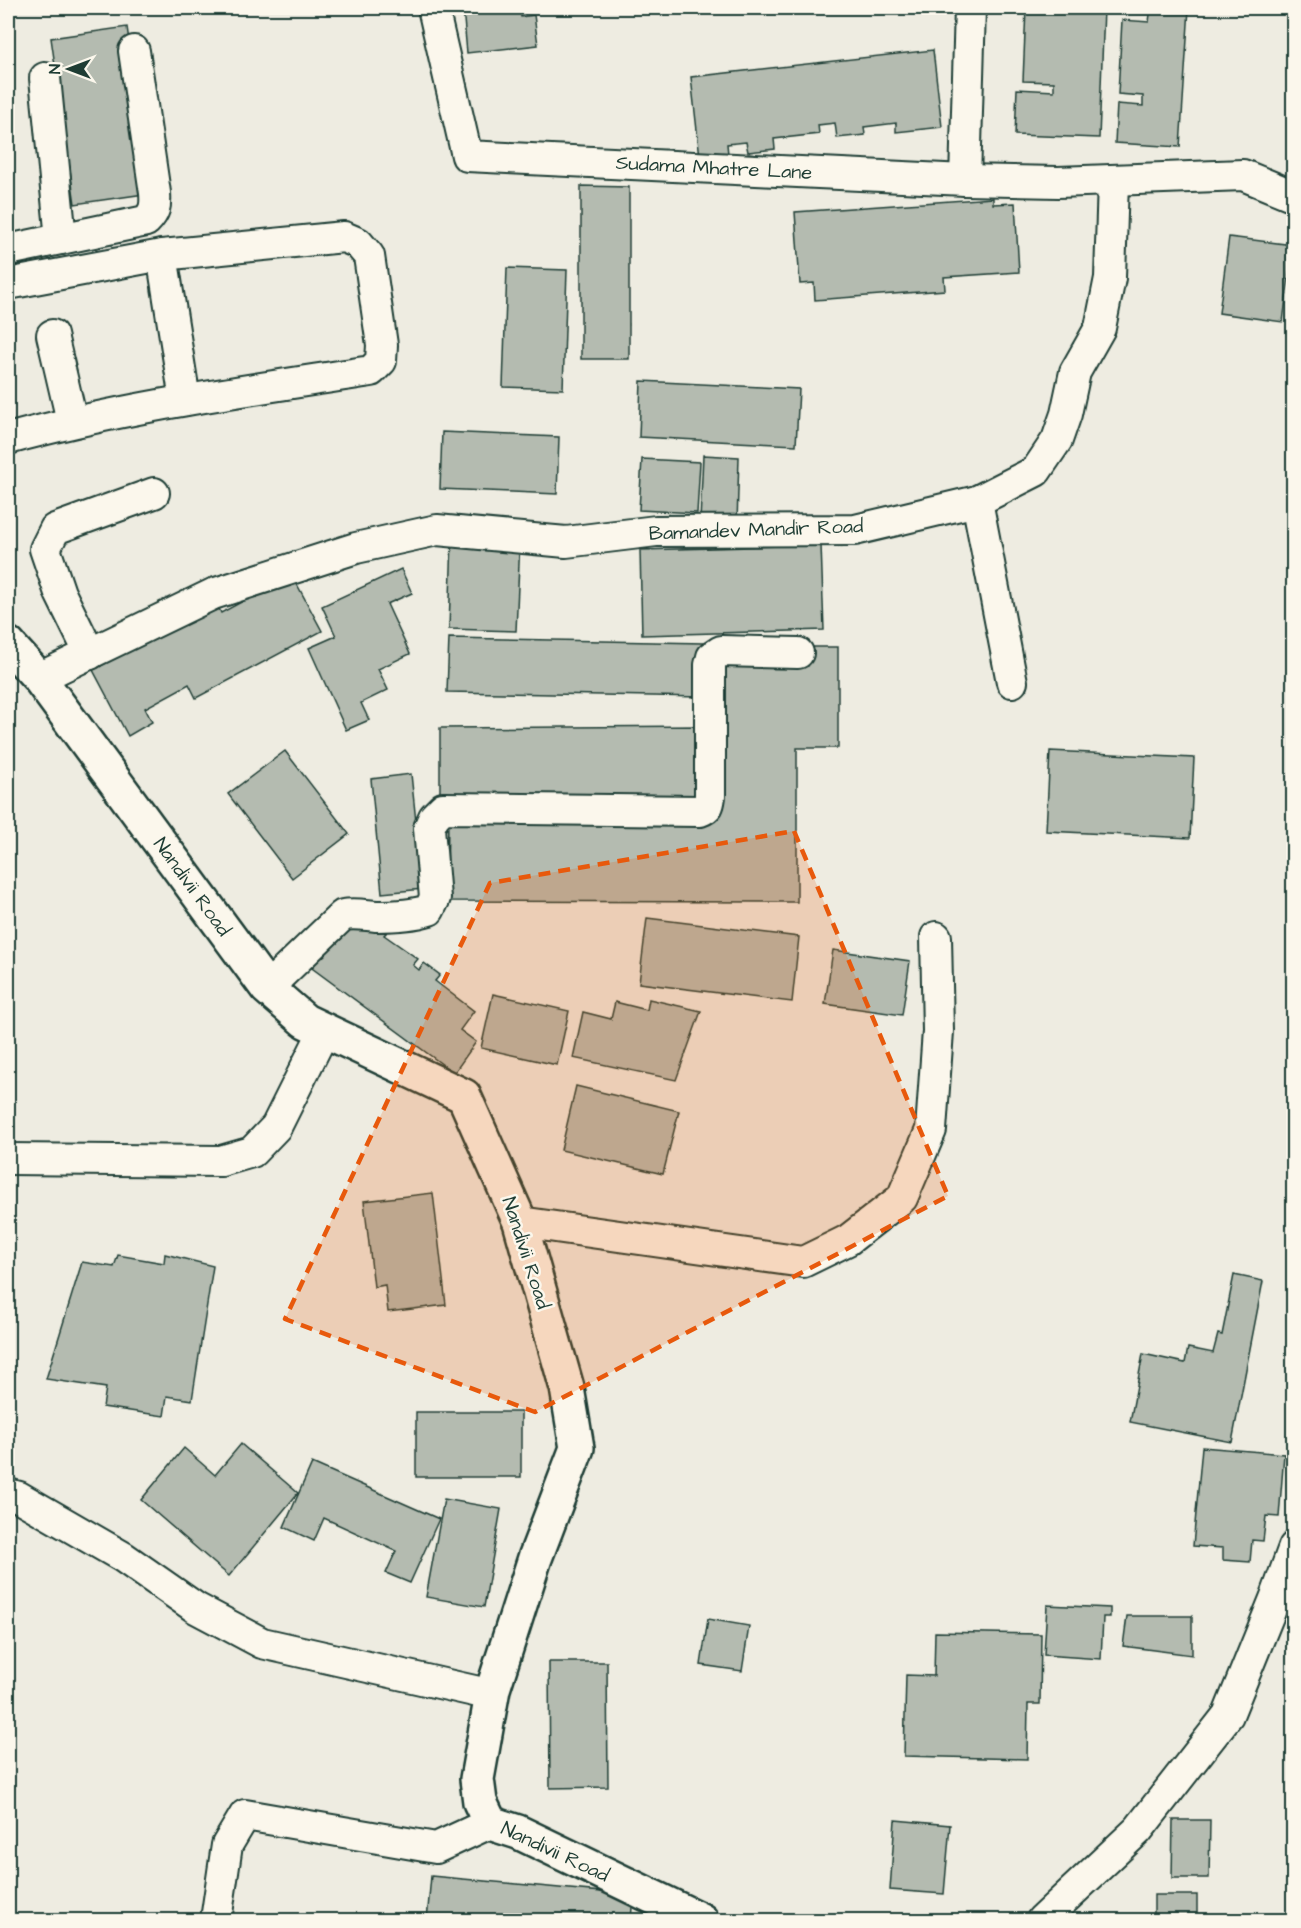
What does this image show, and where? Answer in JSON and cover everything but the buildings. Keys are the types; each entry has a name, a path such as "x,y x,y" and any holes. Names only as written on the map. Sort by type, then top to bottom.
{"street":[{"name":"Sudama Mhatre Lane","path":"432,8 467,156 965,180 1058,182 1113,180"},
{"path":"965,180 970,8"},
{"path":"8,250 146,221 157,206 134,51"},
{"path":"45,78 61,239"},
{"path":"1113,180 1243,175 1293,196"},
{"name":"Bamandev Mandir Road","path":"39,678 213,594 356,548 437,530 566,542 656,531 855,530 977,501 1036,471 1057,440 1066,414 1075,372 1100,328 1110,278 1113,180"},
{"path":"8,284 162,255 344,237 358,243 369,256 382,345 381,361 371,371 185,400 72,421 8,439"},
{"path":"162,255 185,400"},
{"path":"52,335 72,421"},
{"path":"90,654 60,593 45,549 55,529 154,492"},
{"path":"977,501 1012,682"},
{"name":"Nandivii Road","path":"8,644 39,678 267,988 305,1021 464,1096 520,1222 567,1388 577,1448 535,1558 492,1695 477,1779 480,1802 490,1822 518,1832 701,1920"},
{"path":"267,988 343,915 357,913 375,916 418,914 429,910 435,898 429,828 434,817 443,808 688,811 705,809 710,796 710,665 712,657 721,651 798,653"},
{"path":"520,1222 803,1262 848,1240 902,1198 931,1130 938,1031 936,937"},
{"path":"8,1159 221,1161 252,1152 276,1127 324,1031"},
{"path":"8,1494 19,1497 123,1557 196,1608 262,1643 492,1695"},
{"path":"1042,1920 1138,1830 1228,1715 1275,1599 1293,1547"},
{"path":"216,1920 227,1845 246,1815 436,1848 490,1822"}],"highlighted area":[{"path":"794,831 948,1196 535,1412 285,1319 490,883"}]}
